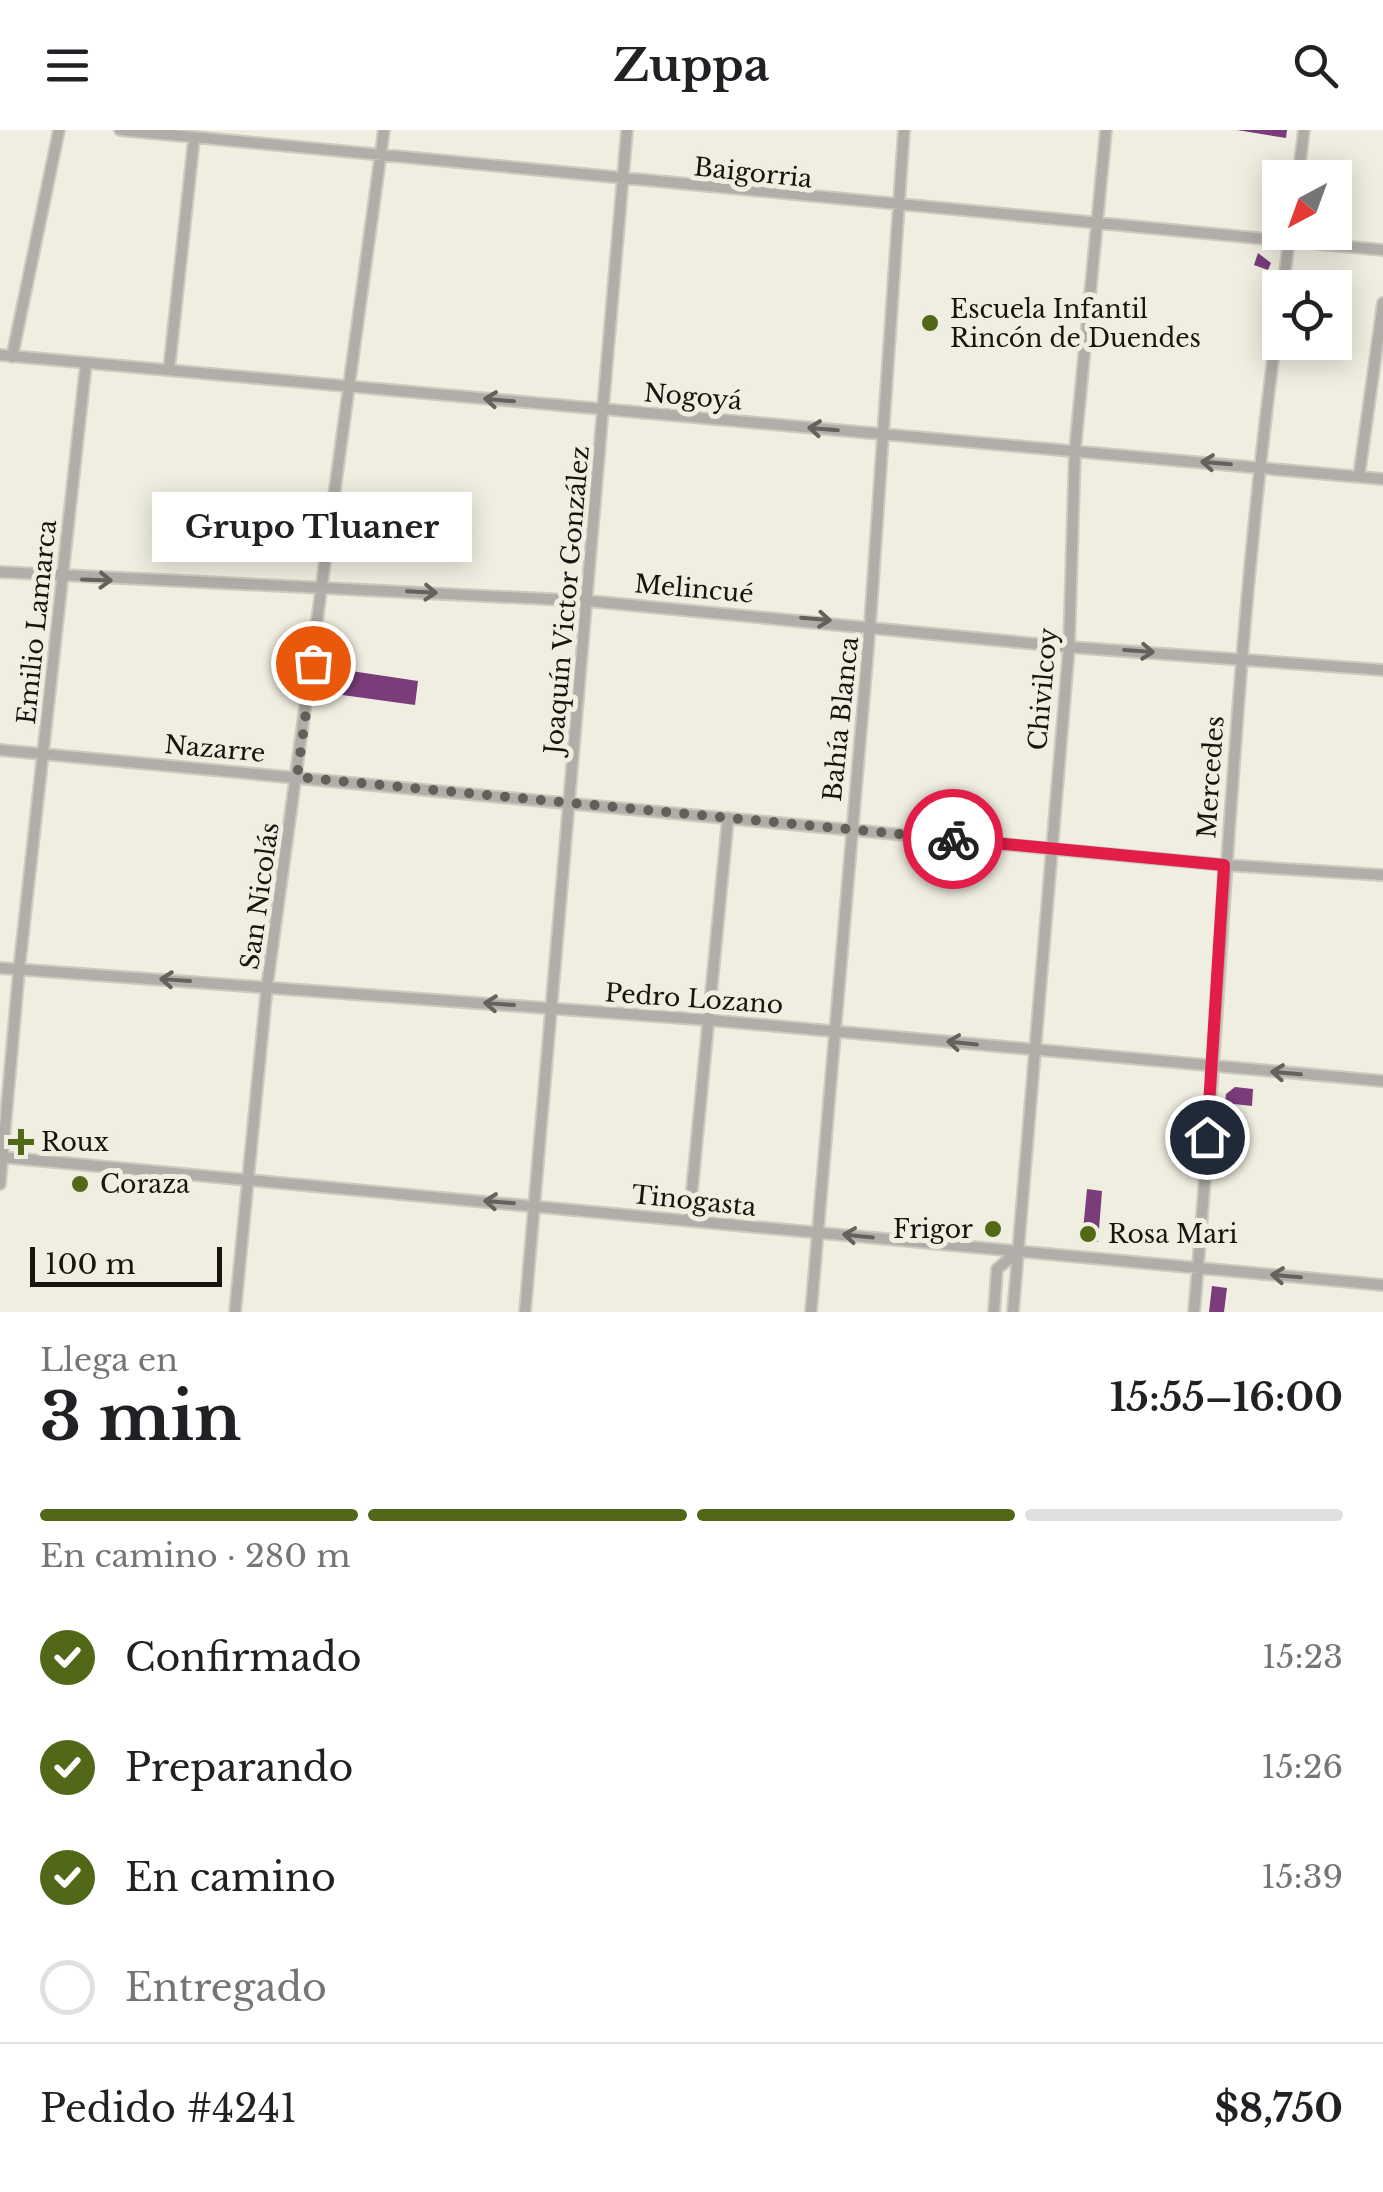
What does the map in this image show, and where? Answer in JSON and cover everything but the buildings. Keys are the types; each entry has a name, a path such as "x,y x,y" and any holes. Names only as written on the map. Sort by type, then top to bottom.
{"street":[{"path":"6,356 60,130"},
{"name":"Baigorria","path":"120,130 1096,226 1262,235"},
{"name":"San Nicolás","path":"235,1312 267,986 384,130"},
{"name":"Joaquín Victor González","path":"525,1312 627,130"},
{"name":"Bahía Blanca","path":"811,1312 870,625 904,130"},
{"name":"Chivilcoy","path":"1013,1312 1068,647 1075,450 1106,130"},
{"path":"1300,160 1304,130"},
{"path":"169,370 194,138"},
{"name":"Baigorria","path":"1352,246 1383,250"},
{"path":"1359,476 1383,303"},
{"name":"Nogoyá","path":"6,356 1383,479"},
{"name":"Mercedes","path":"1194,1312 1240,658 1257,467 1272,360"},
{"name":"Emilio Lamarca","path":"0,1184 19,970 86,364"},
{"name":"Melincué","path":"0,572 62,578 588,600 1068,647 1383,670"},
{"name":"Nazarre","path":"0,750 1224,865 1383,875"},
{"path":"689,1221 728,818"},
{"name":"Pedro Lozano","path":"0,968 834,1030 1383,1081"},
{"name":"Tinogasta","path":"2,1158 1383,1285"},
{"path":"994,1312 997,1269 1017,1252"}],"way so far":[{"path":"313,663 297,777 953,839"}],"place":[{"name":"Escuela Infantil Rincón de Duendes","path":"930,323"},
{"name":"Grupo Tluaner","path":"313,663"},
{"name":"Roux","path":"21,1142"},
{"name":"Coraza","path":"80,1184"},
{"name":"Frigor","path":"993,1229"},
{"name":"Rosa Mari","path":"1088,1234"}],"route":[{"path":"953,839 1224,865 1207,1137"}]}
